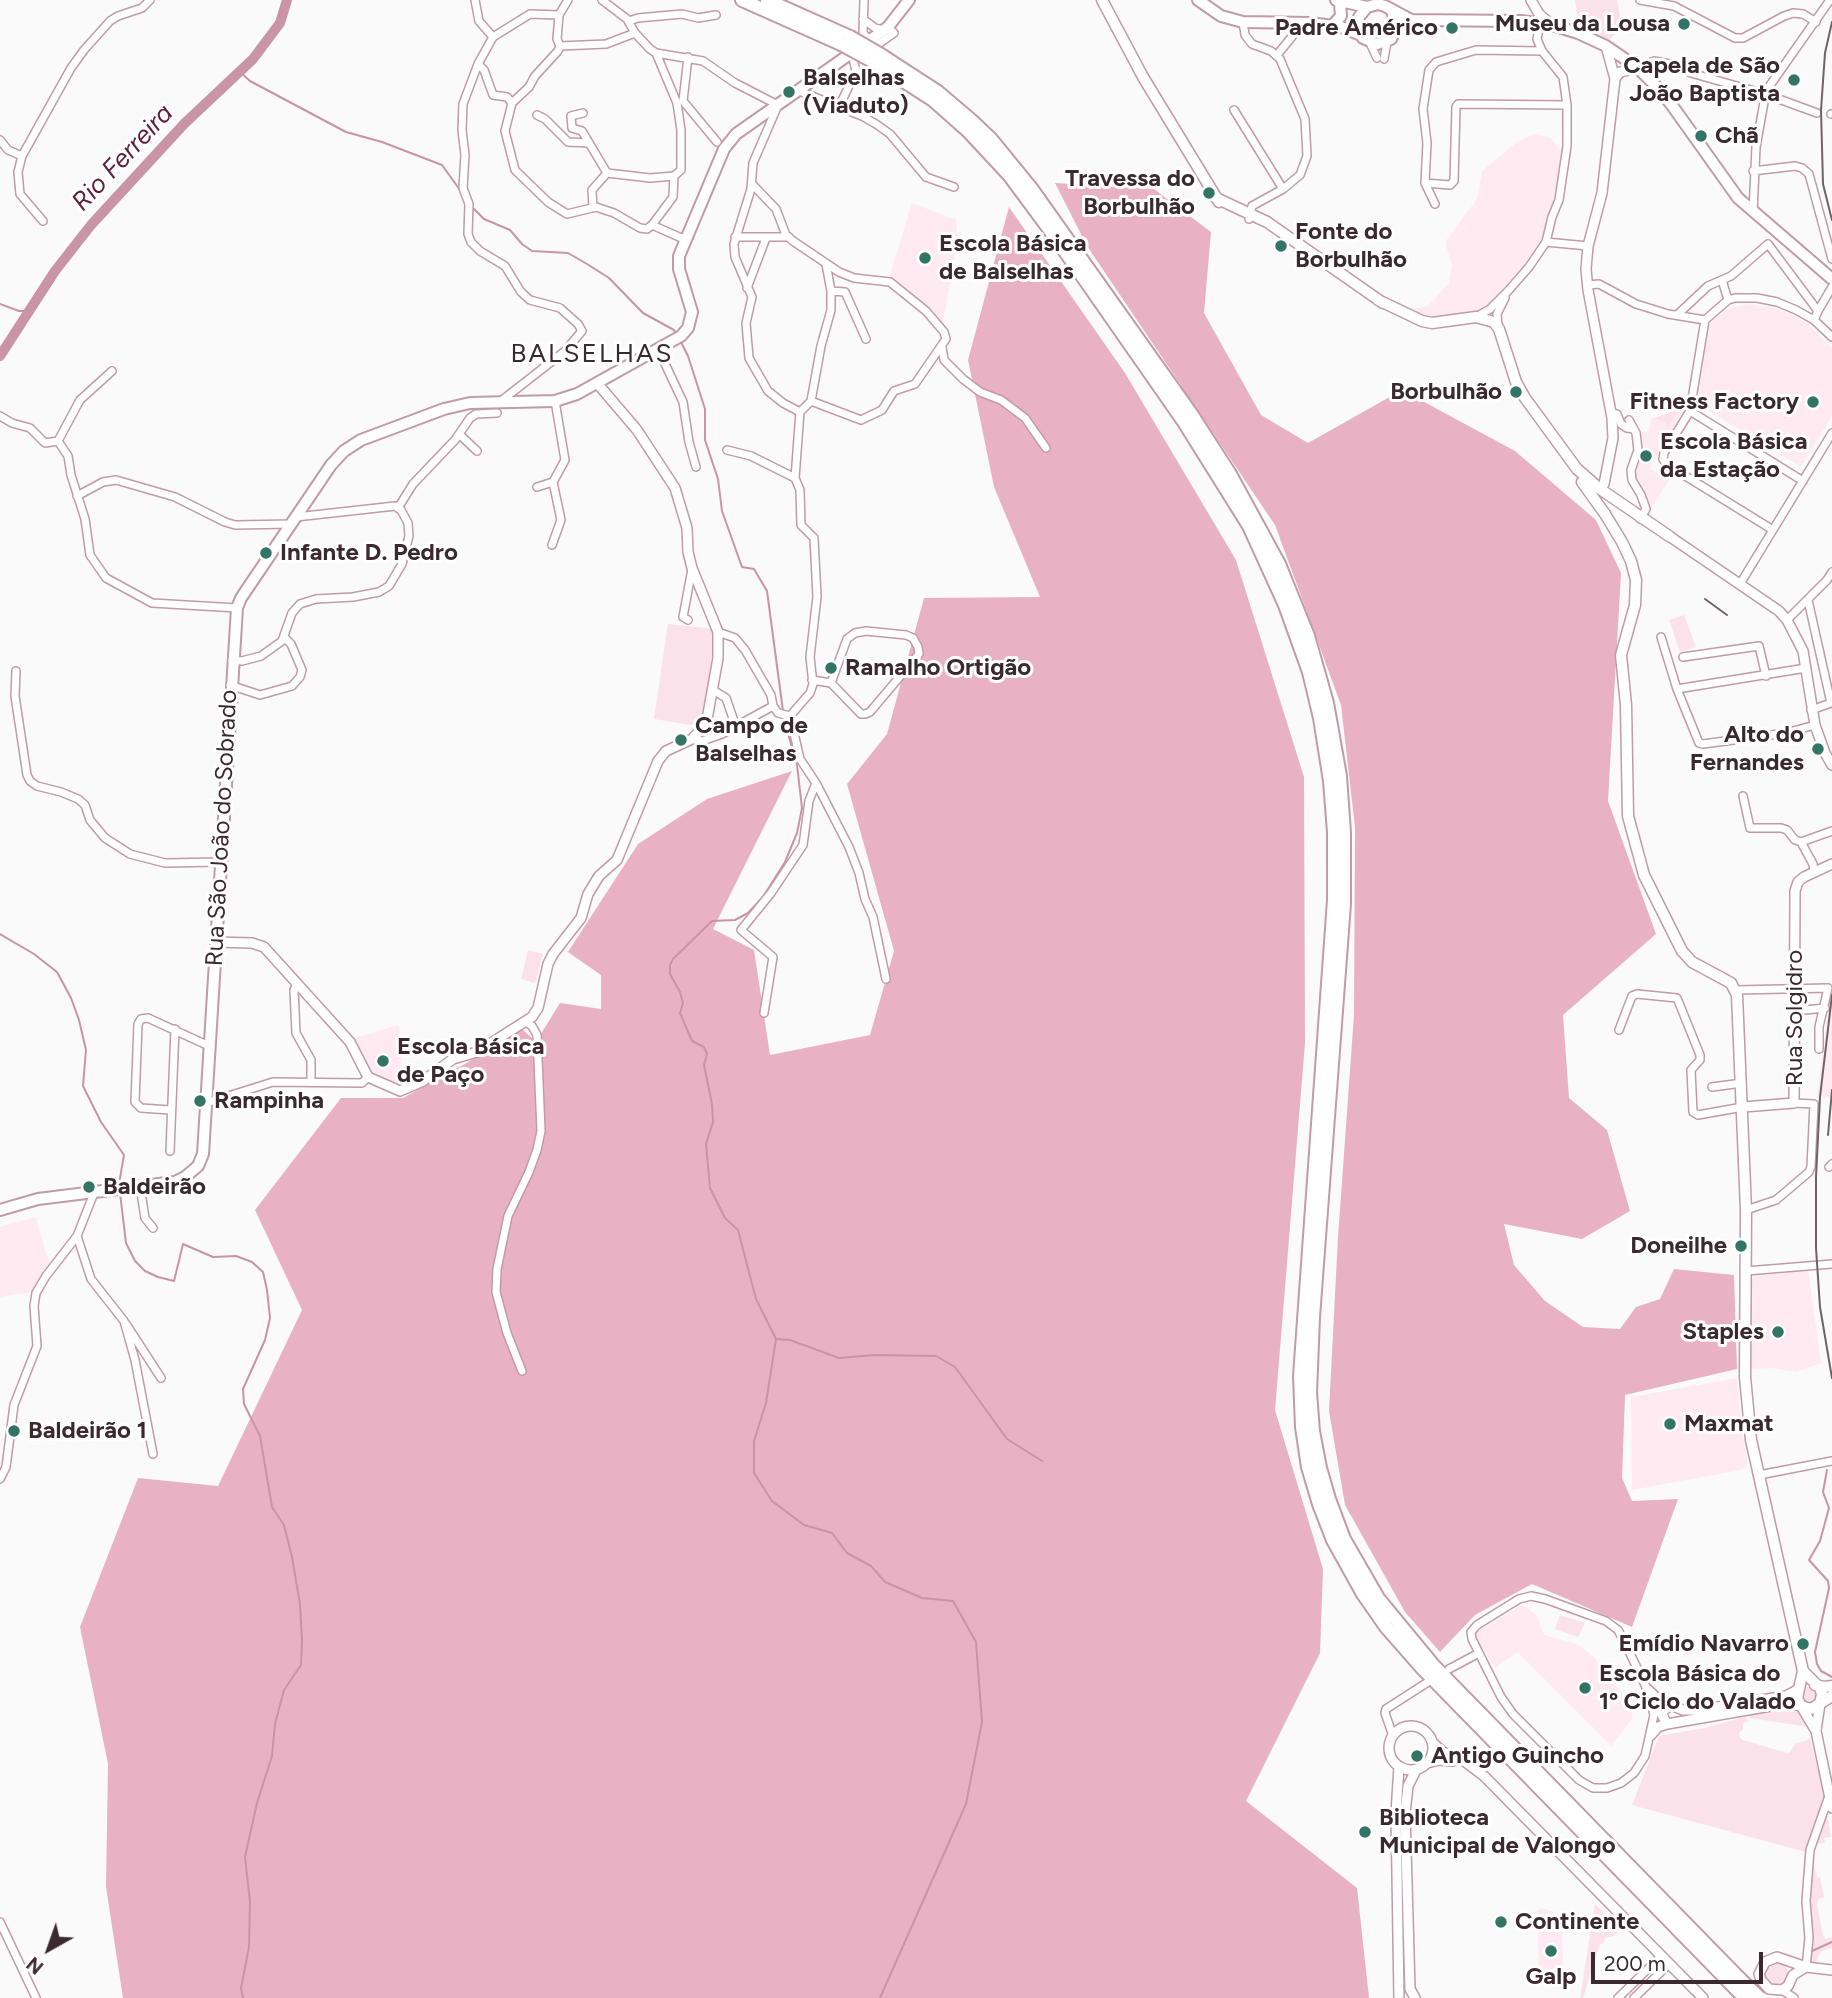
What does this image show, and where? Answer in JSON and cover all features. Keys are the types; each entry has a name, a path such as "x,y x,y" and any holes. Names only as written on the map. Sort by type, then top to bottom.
{"highway":[{"path":"742,0 846,41"},
{"path":"768,0 938,92 991,139 1031,188 1170,385 1230,474 1279,564 1308,636 1327,703 1339,776 1344,833 1344,904 1313,1317 1310,1393 1313,1431 1329,1499 1344,1539 1378,1598 1434,1666 1738,1983 1745,1998"},
{"path":"1738,1983 1763,1995"}],"main road":[{"path":"555,401 578,394 678,338 688,328 692,312 679,256 724,149 736,134 799,90 854,58 870,41 888,30 909,0"},
{"path":"1102,0 1143,77 1216,198 1233,213 1250,217"},
{"path":"1198,0 1221,16 1242,22 1336,26 1360,35 1370,43 1387,42 1411,20"},
{"path":"1337,1 1376,5 1411,20 1536,20 1578,33 1606,46 1638,68 1671,104 1738,198 1832,279"},
{"path":"1337,1 1358,19 1360,35"},
{"path":"1336,26 1341,16 1337,1"},
{"path":"1336,26 1358,19 1376,5"},
{"path":"1376,5 1397,20 1396,32"},
{"path":"1216,198 1276,230 1378,300 1420,323 1488,319 1525,398 1609,517 1631,561 1636,580 1635,605 1621,655 1626,705 1628,816 1644,875 1682,951 1692,962 1731,983 1736,990 1746,1210 1745,1377 1751,1440 1803,1671 1797,1698 1801,1706 1811,1709 1832,1696"},
{"name":"Rua São João do Sobrado","path":"0,1210 38,1199 175,1182 198,1166 203,1154 230,685 237,608 241,598 331,465 344,451 361,440 444,409 470,402 555,401"},
{"path":"1584,480 1623,510 1641,518"},
{"path":"1602,495 1669,536"},
{"path":"1602,495 1609,517"},
{"path":"1609,517 1616,510 1623,510"},
{"path":"1803,1671 1822,1694 1820,1704"},
{"path":"1799,1689 1803,1685 1832,1686"}],"street":[{"path":"43,221 20,194 18,172 22,156 71,68 84,50 110,21 142,8 150,0"},
{"path":"475,0 480,21 493,37"},
{"path":"568,0 559,15 558,51 534,76 527,91 512,103 505,131 519,176 558,210 574,214 596,207 647,229 673,197 674,176"},
{"path":"602,0 629,22 649,50 703,61 734,82 778,105 753,163 748,202 735,237 735,257 752,297 746,323 749,358 768,391 800,412"},
{"path":"864,0 863,33 870,41"},
{"path":"1640,0 1674,3 1735,38 1742,38 1793,13 1803,14 1816,22"},
{"path":"1754,213 1754,172 1765,94 1771,81 1830,0"},
{"path":"1488,319 1546,243 1559,200 1567,146 1567,105 1563,77 1542,51 1537,39 1531,1"},
{"path":"501,401 565,351 582,331 578,324 559,308 530,300 521,292 505,266 480,251 471,242 468,234 469,204 463,188 463,104 478,64 493,37 530,14 559,15"},
{"path":"629,22 638,18 682,14 698,18 716,15"},
{"path":"862,18 868,24 888,30"},
{"path":"1242,22 1245,34 1252,44 1277,55 1305,119 1307,156 1300,175 1260,203 1258,210 1250,217"},
{"path":"1277,55 1303,23"},
{"path":"839,107 856,71 854,58 888,30"},
{"path":"560,46 606,44 635,33"},
{"path":"1370,43 1380,59 1387,42"},
{"path":"1606,46 1616,73"},
{"path":"1435,204 1425,183 1427,143 1423,109 1429,71 1436,62 1476,50 1542,51"},
{"path":"656,53 680,102 716,142"},
{"path":"607,173 650,178 674,176 681,170 680,102 688,57"},
{"path":"1602,495 1613,438 1611,413 1587,285 1588,246 1602,192 1616,73 1622,57"},
{"path":"1616,73 1654,61 1675,65 1706,78 1765,94 1817,113"},
{"path":"478,64 484,70 493,95 507,97 512,103"},
{"path":"799,90 862,116 890,134 926,177 954,187"},
{"path":"1425,183 1450,185 1454,181 1458,104 1567,105"},
{"path":"1234,110 1283,189"},
{"path":"583,113 571,116 572,128 582,131 607,173"},
{"path":"537,115 545,119 568,142 589,142"},
{"path":"0,141 8,150 22,156"},
{"path":"1754,172 1795,166 1809,174 1832,260"},
{"path":"593,208 592,190 607,173"},
{"path":"751,183 776,209 789,237 839,272 854,278 890,282 926,311 944,332 946,339 915,384 894,391 882,410 861,419 811,401"},
{"path":"652,225 686,240"},
{"path":"735,237 789,237"},
{"path":"747,288 766,238"},
{"path":"1546,243 1588,246"},
{"path":"1676,315 1708,286 1731,276 1769,243 1818,311"},
{"path":"790,716 810,693 812,680 810,657 817,597 815,544 814,538 801,525 800,490 794,478 800,412 811,401 819,354 831,310 831,290 826,264"},
{"path":"1722,280 1728,300"},
{"path":"1587,285 1599,284 1636,304 1705,320"},
{"path":"1814,320 1832,287"},
{"path":"831,290 845,292 866,339"},
{"path":"1773,530 1666,464 1664,453 1690,411 1705,320 1728,300 1757,298 1777,302 1814,320 1832,337"},
{"path":"942,346 944,360 962,379 980,392 1001,400 1025,418 1046,448"},
{"path":"658,349 683,402 688,442 696,467"},
{"path":"58,441 80,400 112,372"},
{"path":"215,942 249,943 264,947 350,1042 368,1077 400,1091 409,1089 453,1059 477,1052 532,1017 538,1008 548,964 581,918 588,894 599,876 617,860 658,761 666,751 692,739 706,725 718,658 718,632 692,568 687,528 675,488 637,430 597,383"},
{"path":"551,545 561,520 553,482 565,460 555,401"},
{"path":"1690,411 1803,481"},
{"path":"398,508 413,484 475,414 497,413"},
{"path":"1611,413 1617,414 1621,424 1634,429"},
{"path":"0,416 30,428 45,443 58,441"},
{"path":"1629,420 1634,429 1638,450 1631,470 1632,480 1642,495 1646,509 1641,518"},
{"path":"1740,584 1832,433"},
{"path":"459,434 477,451"},
{"path":"58,441 68,456 85,519 90,555 106,578 152,603 237,608"},
{"path":"727,450 751,456 794,478"},
{"path":"1602,495 1602,473 1610,455"},
{"path":"1584,480 1595,478 1602,473"},
{"path":"77,496 108,480 116,480 175,497 235,525 294,521 355,509 398,508 408,523 409,536 402,564 389,586 379,592 353,597 308,600 292,612 285,638 261,656 242,661 232,660"},
{"path":"537,487 553,482"},
{"path":"1669,536 1787,620 1803,651 1811,710 1831,761"},
{"path":"688,620 682,617 692,568"},
{"path":"1787,620 1832,572"},
{"path":"1808,600 1831,703 1811,710"},
{"path":"812,680 831,683 861,714 870,712 919,654 918,647 913,638 906,635 866,631 855,633 847,639 831,683"},
{"path":"718,632 735,638 771,695 773,706 778,713 790,716"},
{"path":"1661,637 1677,689 1699,743 1786,733 1815,725"},
{"path":"230,685 260,695 292,686 302,670 291,644 285,638"},
{"path":"1683,657 1759,646 1766,676"},
{"path":"1677,689 1806,668"},
{"path":"16,671 15,696 30,781 37,786 78,799 85,805 90,820 105,838 130,854 165,863 219,862"},
{"path":"713,690 726,698 736,727"},
{"path":"692,739 702,741 736,727 773,706"},
{"path":"790,716 800,759 816,783 849,847 859,873 865,899 873,917 886,979"},
{"path":"764,1013 773,957 741,930 771,893 803,845 809,801 816,783"},
{"path":"1743,796 1750,828 1781,828 1801,842 1832,831"},
{"path":"1801,842 1813,864 1814,872"},
{"name":"Rua Solgidro","path":"1746,1210 1776,1200 1809,1172 1811,1167 1814,1104 1794,1103 1795,891 1798,882 1832,864"},
{"path":"297,984 294,990 296,1033 311,1060 311,1082"},
{"path":"1736,990 1828,988 1819,1027 1819,1049"},
{"path":"1619,1030 1632,996 1637,994 1677,998 1700,1055 1700,1060 1691,1070 1693,1112 1698,1115 1743,1107 1794,1103"},
{"path":"1795,1011 1825,1008"},
{"path":"170,1110 141,1108 135,1102 138,1024 141,1019 148,1018 197,1039 210,1041"},
{"path":"522,1371 506,1333 496,1292 496,1280 508,1216 529,1172 541,1131 537,1035 526,1022"},
{"path":"170,1151 175,1029"},
{"path":"206,1103 273,1082 362,1083 368,1077"},
{"path":"1712,1087 1742,1083"},
{"path":"140,1186 145,1219 153,1228"},
{"path":"0,1479 6,1467 14,1405 37,1346 34,1306 36,1293 77,1236 94,1193"},
{"path":"77,1236 91,1279 124,1321 161,1377"},
{"path":"1746,1271 1832,1264"},
{"path":"124,1321 135,1360 153,1454"},
{"path":"1759,1475 1832,1461"},
{"path":"1531,1596 1545,1599 1606,1621 1618,1630 1647,1689 1654,1715 1645,1756 1634,1773 1621,1783 1607,1788 1593,1788 1579,1780 1513,1714 1501,1697 1471,1632 1476,1625 1519,1599 1531,1596"},
{"path":"1449,1668 1479,1653"},
{"path":"1399,1998 1396,1813 1399,1766 1390,1752 1393,1735 1385,1709 1428,1682"},
{"path":"1647,1689 1669,1706 1683,1710 1699,1710 1786,1696 1799,1689"},
{"path":"1651,1735 1658,1727 1667,1724 1788,1703 1801,1706 1816,1731 1828,1768 1832,1808"},
{"path":"1816,1731 1820,1704"},
{"path":"1667,1724 1661,1713 1669,1706"},
{"path":"1393,1735 1402,1727 1416,1726 1427,1732 1433,1743 1443,1752 1464,1761 1484,1776 1660,1958"},
{"path":"1427,1763 1433,1752 1433,1743"},
{"path":"1415,1998 1410,1989 1405,1813 1408,1786 1416,1770 1427,1763 1446,1759 1463,1764 1471,1770 1703,1998"},
{"path":"1399,1766 1416,1770"},
{"path":"1806,1967 1809,1938 1806,1901 1810,1850 1829,1795"},
{"path":"0,1922 36,1998"},
{"path":"1618,1998 1660,1958"},
{"path":"1783,1959 1788,1962 1793,1975 1792,1981 1782,1990 1763,1995 1759,1974 1770,1958 1783,1959 1806,1967 1832,1970"},
{"path":"1634,1998 1667,1965"},
{"path":"1667,1965 1697,1998"},
{"path":"1793,1975 1806,1967"},
{"path":"1745,1998 1760,1980"},
{"path":"1782,1990 1794,1998"}],"shaded area":[{"path":"1575,0 1617,0 1625,25 1608,41 1579,29"},
{"path":"1535,134 1550,137 1561,151 1555,195 1542,239 1525,266 1489,303 1475,312 1434,319 1406,310 1427,307 1449,283 1452,265 1445,242 1477,199 1482,171 1517,142"},
{"path":"1055,183 1154,189 1211,232 1204,313 1261,415 1308,443 1402,390 1515,451 1596,520 1621,573 1608,801 1656,934 1563,1015 1569,1098 1607,1130 1630,1211 1582,1239 1504,1224 1514,1265 1545,1301 1583,1327 1620,1329 1636,1307 1660,1299 1674,1269 1734,1275 1737,1369 1625,1395 1622,1478 1632,1501 1678,1499 1632,1627 1532,1584 1475,1615 1440,1652 1405,1612 1345,1505 1329,1411 1354,1015 1355,827 1341,705 1275,525 1087,246"},
{"name":"Escola Básica de Balselhas","path":"912,203 956,220 958,239 942,326 923,303 889,278"},
{"path":"1009,207 1125,373 1236,560 1304,777 1305,1043 1275,1410 1323,1569 1320,1653 1246,1801 1357,1888 1369,1998 123,1998 106,1887 108,1764 80,1627 138,1478 218,1486 302,1310 255,1210 341,1098 403,1098 479,1056 521,1028 532,1038 539,1037 560,1003 601,1009 601,975 568,952 638,844 707,799 792,771 713,929 754,950 770,1055 870,1035 894,951 847,784 887,734 924,598 1040,597 994,487 968,360"},
{"path":"1748,304 1778,309 1794,316 1808,324 1832,348 1832,416 1801,467 1704,408 1705,404 1698,400 1708,329 1712,322 1728,309"},
{"name":"Escola Básica da Estação","path":"1686,397 1680,416 1649,469 1670,479 1650,510 1632,477 1638,433 1648,431 1651,419 1666,414"},
{"path":"1686,397 1683,407 1667,429 1667,424 1655,418 1666,414"},
{"path":"1684,615 1696,647 1680,652 1669,620"},
{"path":"668,624 713,629 715,635 702,723 697,726 654,719"},
{"path":"528,950 543,954 535,983 521,979"},
{"path":"1832,980 1832,1098 1817,1097"},
{"name":"Escola Básica de Paço","path":"399,1025 403,1085 395,1086 373,1075 351,1039"},
{"path":"36,1217 50,1261 32,1292 0,1297 0,1227"},
{"path":"1808,1270 1821,1363 1796,1372 1771,1368 1750,1369 1752,1279 1755,1276"},
{"path":"1737,1378 1747,1462 1745,1468 1632,1490 1631,1397"},
{"name":"Escola Básica do 1º Ciclo do Valado","path":"1522,1605 1536,1614 1544,1635 1577,1644 1594,1657 1622,1693 1632,1712 1632,1719 1611,1746 1517,1652 1495,1668 1474,1634"},
{"path":"1560,1615 1585,1623 1578,1637 1555,1629"},
{"path":"1809,1687 1815,1690 1818,1696 1815,1702 1809,1705 1803,1702 1800,1696 1803,1690"},
{"path":"1793,1709 1803,1714 1809,1727 1750,1718 1748,1715"},
{"path":"1745,1717 1749,1721 1743,1723 1743,1729 1739,1733 1743,1740 1787,1753 1796,1743 1810,1738 1826,1802 1806,1852 1632,1805 1659,1736 1705,1728"},
{"path":"1827,1815 1831,1837 1824,1838 1825,1842 1817,1844 1812,1856 1824,1897 1819,1899 1817,1904 1823,1936 1826,1939 1832,1937 1832,1948 1820,1952 1816,1963 1811,1963 1808,1903 1811,1856 1824,1816"},
{"path":"1595,1904 1620,1930 1600,1944 1583,1998 1580,1998"},
{"name":"Galp","path":"1541,1908 1552,1911 1562,1925 1563,1971 1559,1977 1553,1979 1545,1977 1539,1969 1537,1912"},
{"path":"1776,1962 1787,1969 1788,1974 1781,1985 1776,1986 1765,1979 1764,1974 1771,1963"}],"waterway":[{"name":"Rio Ferreira","path":"0,356 55,271 91,225 184,124 253,59 280,23 287,0"},
{"path":"240,72 250,81 346,132 382,142 442,165 460,190"},
{"path":"471,206 484,219 510,230 532,251 568,253 587,264 609,278 643,313 674,330 676,334"},
{"path":"0,304 19,311 30,311"},
{"path":"681,342 705,409 705,440 718,479 722,511 742,567 754,569 767,591 783,711"},
{"path":"785,723 797,765 802,808 797,833 785,862 763,897 748,913 735,920 712,921 673,959 670,974 680,992 683,1003 680,1013 692,1041 704,1047 707,1054 704,1065 713,1122 706,1144 710,1188 725,1218 738,1230 756,1299 776,1339 766,1403 754,1441 754,1473 772,1501 804,1525 832,1533 847,1553 871,1566 885,1582 922,1598 953,1601 976,1642 982,1722 966,1804 880,1998"},
{"path":"0,934 34,954 57,972 71,998 86,1050 83,1086 101,1122 124,1155 119,1184"},
{"path":"120,1193 126,1243 135,1261 145,1271 174,1281 183,1244 213,1257 236,1256 252,1262 263,1272 267,1290 270,1318 265,1340 243,1389 244,1404 260,1436 272,1507 284,1525 292,1557 300,1604 302,1641 301,1665 284,1690 275,1724 272,1756 257,1803 245,1857 250,1902 249,1947 241,1988 243,1998"},
{"path":"777,1339 790,1340 839,1358 875,1355 936,1356 955,1367 1007,1439 1042,1461"},
{"path":"1827,1470 1823,1492 1829,1508 1820,1541 1809,1560 1828,1581 1829,1588 1815,1652 1821,1671 1832,1677"},
{"path":"1812,1951 1832,1942"}],"railway":[{"path":"1832,22 1825,53 1821,110 1823,184 1832,220"},
{"path":"1705,599 1727,615"},
{"path":"1832,995 1820,1097 1816,1177 1816,1248 1820,1307 1832,1378"},
{"path":"1828,1135 1832,1090"}],"place":[{"name":"Museu da Lousa","path":"1684,24"},
{"name":"Padre Américo","path":"1452,28"},
{"name":"Capela de São João Baptista","path":"1794,80"},
{"name":"Balselhas (Viaduto)","path":"789,92"},
{"name":"Chã","path":"1701,136"},
{"name":"Travessa do Borbulhão","path":"1209,193"},
{"name":"Fonte do Borbulhão","path":"1281,246"},
{"name":"Escola Básica de Balselhas","path":"925,258"},
{"name":"Borbulhão","path":"1516,392"},
{"name":"Fitness Factory","path":"1813,402"},
{"name":"Escola Básica da Estação","path":"1646,456"},
{"name":"Infante D. Pedro","path":"266,553"},
{"name":"Ramalho Ortigão","path":"831,668"},
{"name":"Campo de Balselhas","path":"681,740"},
{"name":"Alto do Fernandes","path":"1818,749"},
{"name":"Escola Básica de Paço","path":"383,1061"},
{"name":"Rampinha","path":"200,1101"},
{"name":"Baldeirão","path":"89,1187"},
{"name":"Doneilhe","path":"1741,1246"},
{"name":"Staples","path":"1778,1332"},
{"name":"Maxmat","path":"1670,1424"},
{"name":"Baldeirão 1","path":"14,1431"},
{"name":"Emídio Navarro","path":"1803,1644"},
{"name":"Escola Básica do 1º Ciclo do Valado","path":"1585,1688"},
{"name":"Antigo Guincho","path":"1417,1756"},
{"name":"Biblioteca Municipal de Valongo","path":"1365,1832"},
{"name":"Continente","path":"1501,1922"},
{"name":"Galp","path":"1551,1951"}],"district":[{"name":"BALSELHAS","path":"592,354"}]}
